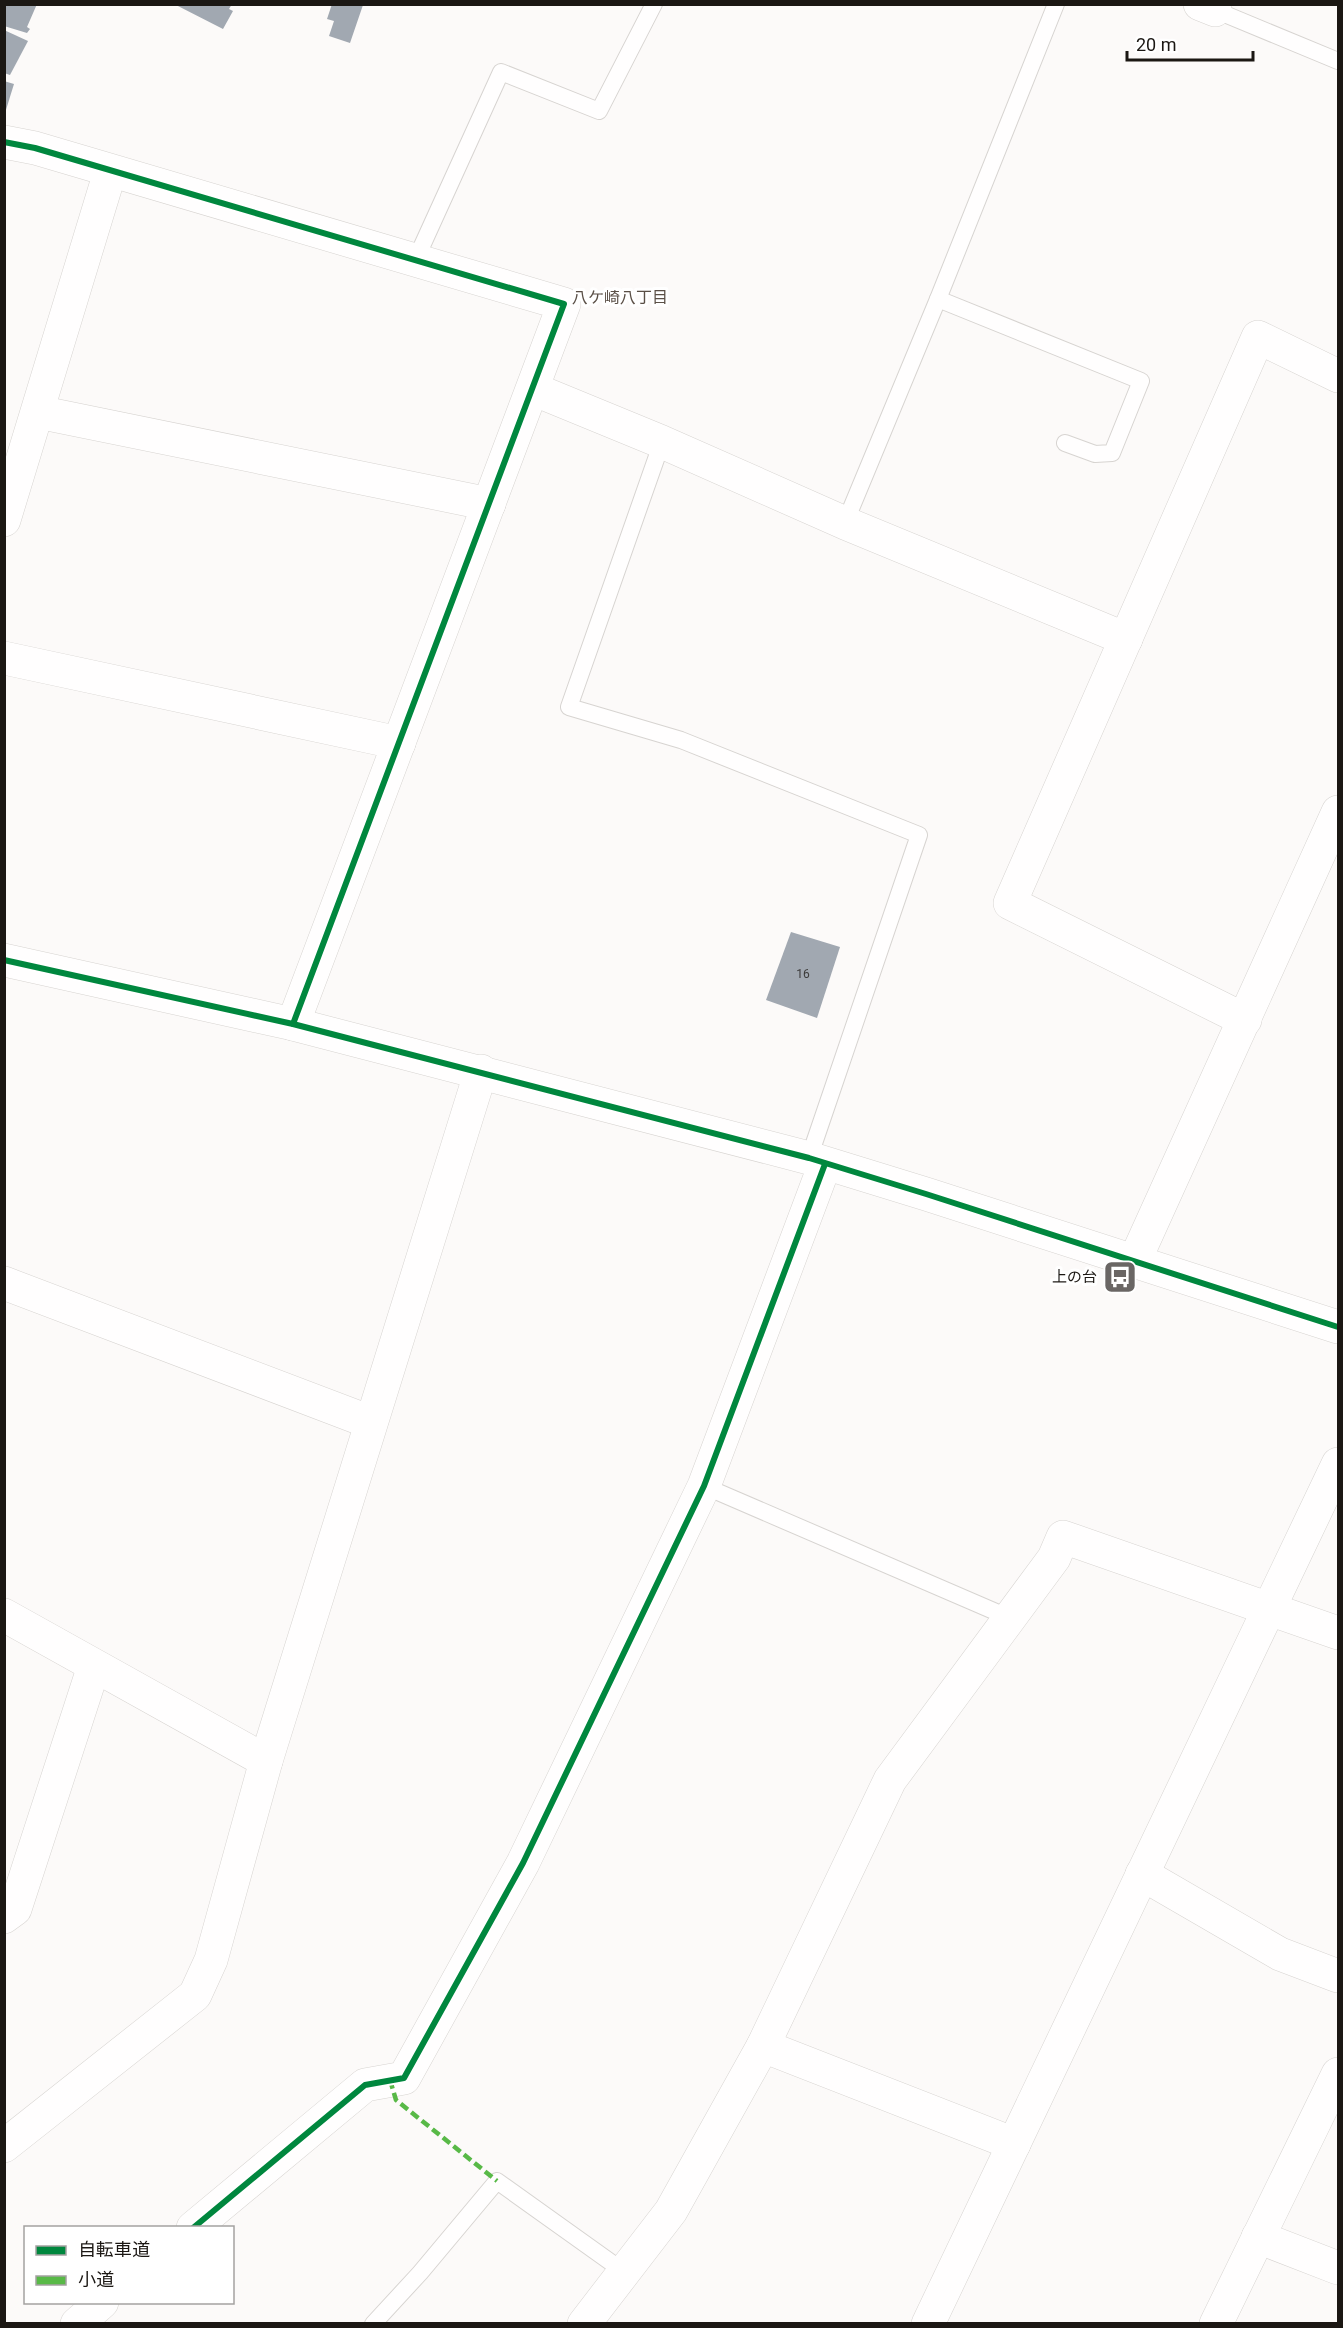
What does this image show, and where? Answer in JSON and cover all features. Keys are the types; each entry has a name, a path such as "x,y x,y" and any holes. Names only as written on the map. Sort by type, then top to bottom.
{"street":[{"path":"4,142 35,148 110,172 416,259 564,304 293,1024"},
{"path":"4,520 110,172"},
{"path":"1245,1020 1010,903 1258,337 1338,376"},
{"path":"533,389 662,442 845,523 1126,639"},
{"path":"38,412 489,504"},
{"path":"4,658 399,743"},
{"path":"1135,1260 1338,812"},
{"path":"4,960 293,1024 481,1071 817,1161 1135,1260 1338,1327"},
{"path":"4,2146 195,1995 211,1960 266,1761 481,1071"},
{"path":"195,2226 365,2085 404,2078 523,1863 704,1486 817,1161"},
{"path":"4,1283 370,1422"},
{"path":"928,2324 1338,1464"},
{"path":"584,2324 671,2211 763,2046 890,1780 1054,1558 1063,1537 1338,1633"},
{"path":"4,1615 266,1761"},
{"path":"4,1917 15,1909 94,1666"},
{"path":"1142,1874 1280,1954 1338,1976"},
{"path":"763,2046 1014,2144"},
{"path":"1216,2324 1338,2074"},
{"path":"1258,2237 1338,2268"},
{"path":"76,2324 100,2304"}],"lane":[{"path":"416,259 501,72 599,111 654,4"},
{"path":"845,523 1056,4"},
{"path":"1207,7 1338,61"},
{"path":"938,298 1141,381 1112,453 1095,454 1065,443"},
{"path":"662,442 569,707 681,740 919,835 817,1161"},
{"path":"704,1486 1010,1618"},
{"path":"373,2324 420,2273 497,2181 623,2271"}],"building":[{"path":"4,4 37,4 27,27 30,29 27,33 4,26"},
{"path":"174,4 232,4 229,9 233,11 223,29"},
{"path":"332,4 363,5 350,43 329,36 334,21 327,19"},
{"path":"4,30 28,41 10,75 4,73"},
{"path":"4,81 14,84 5,113 4,113"},
{"path":"791,932 840,947 817,1018 766,1000"}],"marked path":[{"path":"390,2080 396,2100 497,2181"}],"cycle path":[{"path":"4,142 35,148 564,304 293,1024"},
{"path":"4,960 293,1024 809,1158 1338,1327"},
{"path":"195,2226 365,2085 404,2078 523,1863 704,1486 825,1164"}],"place":[{"name":"上の台","path":"1120,1277"}],"district":[{"name":"八ケ崎八丁目","path":"620,297"}]}
